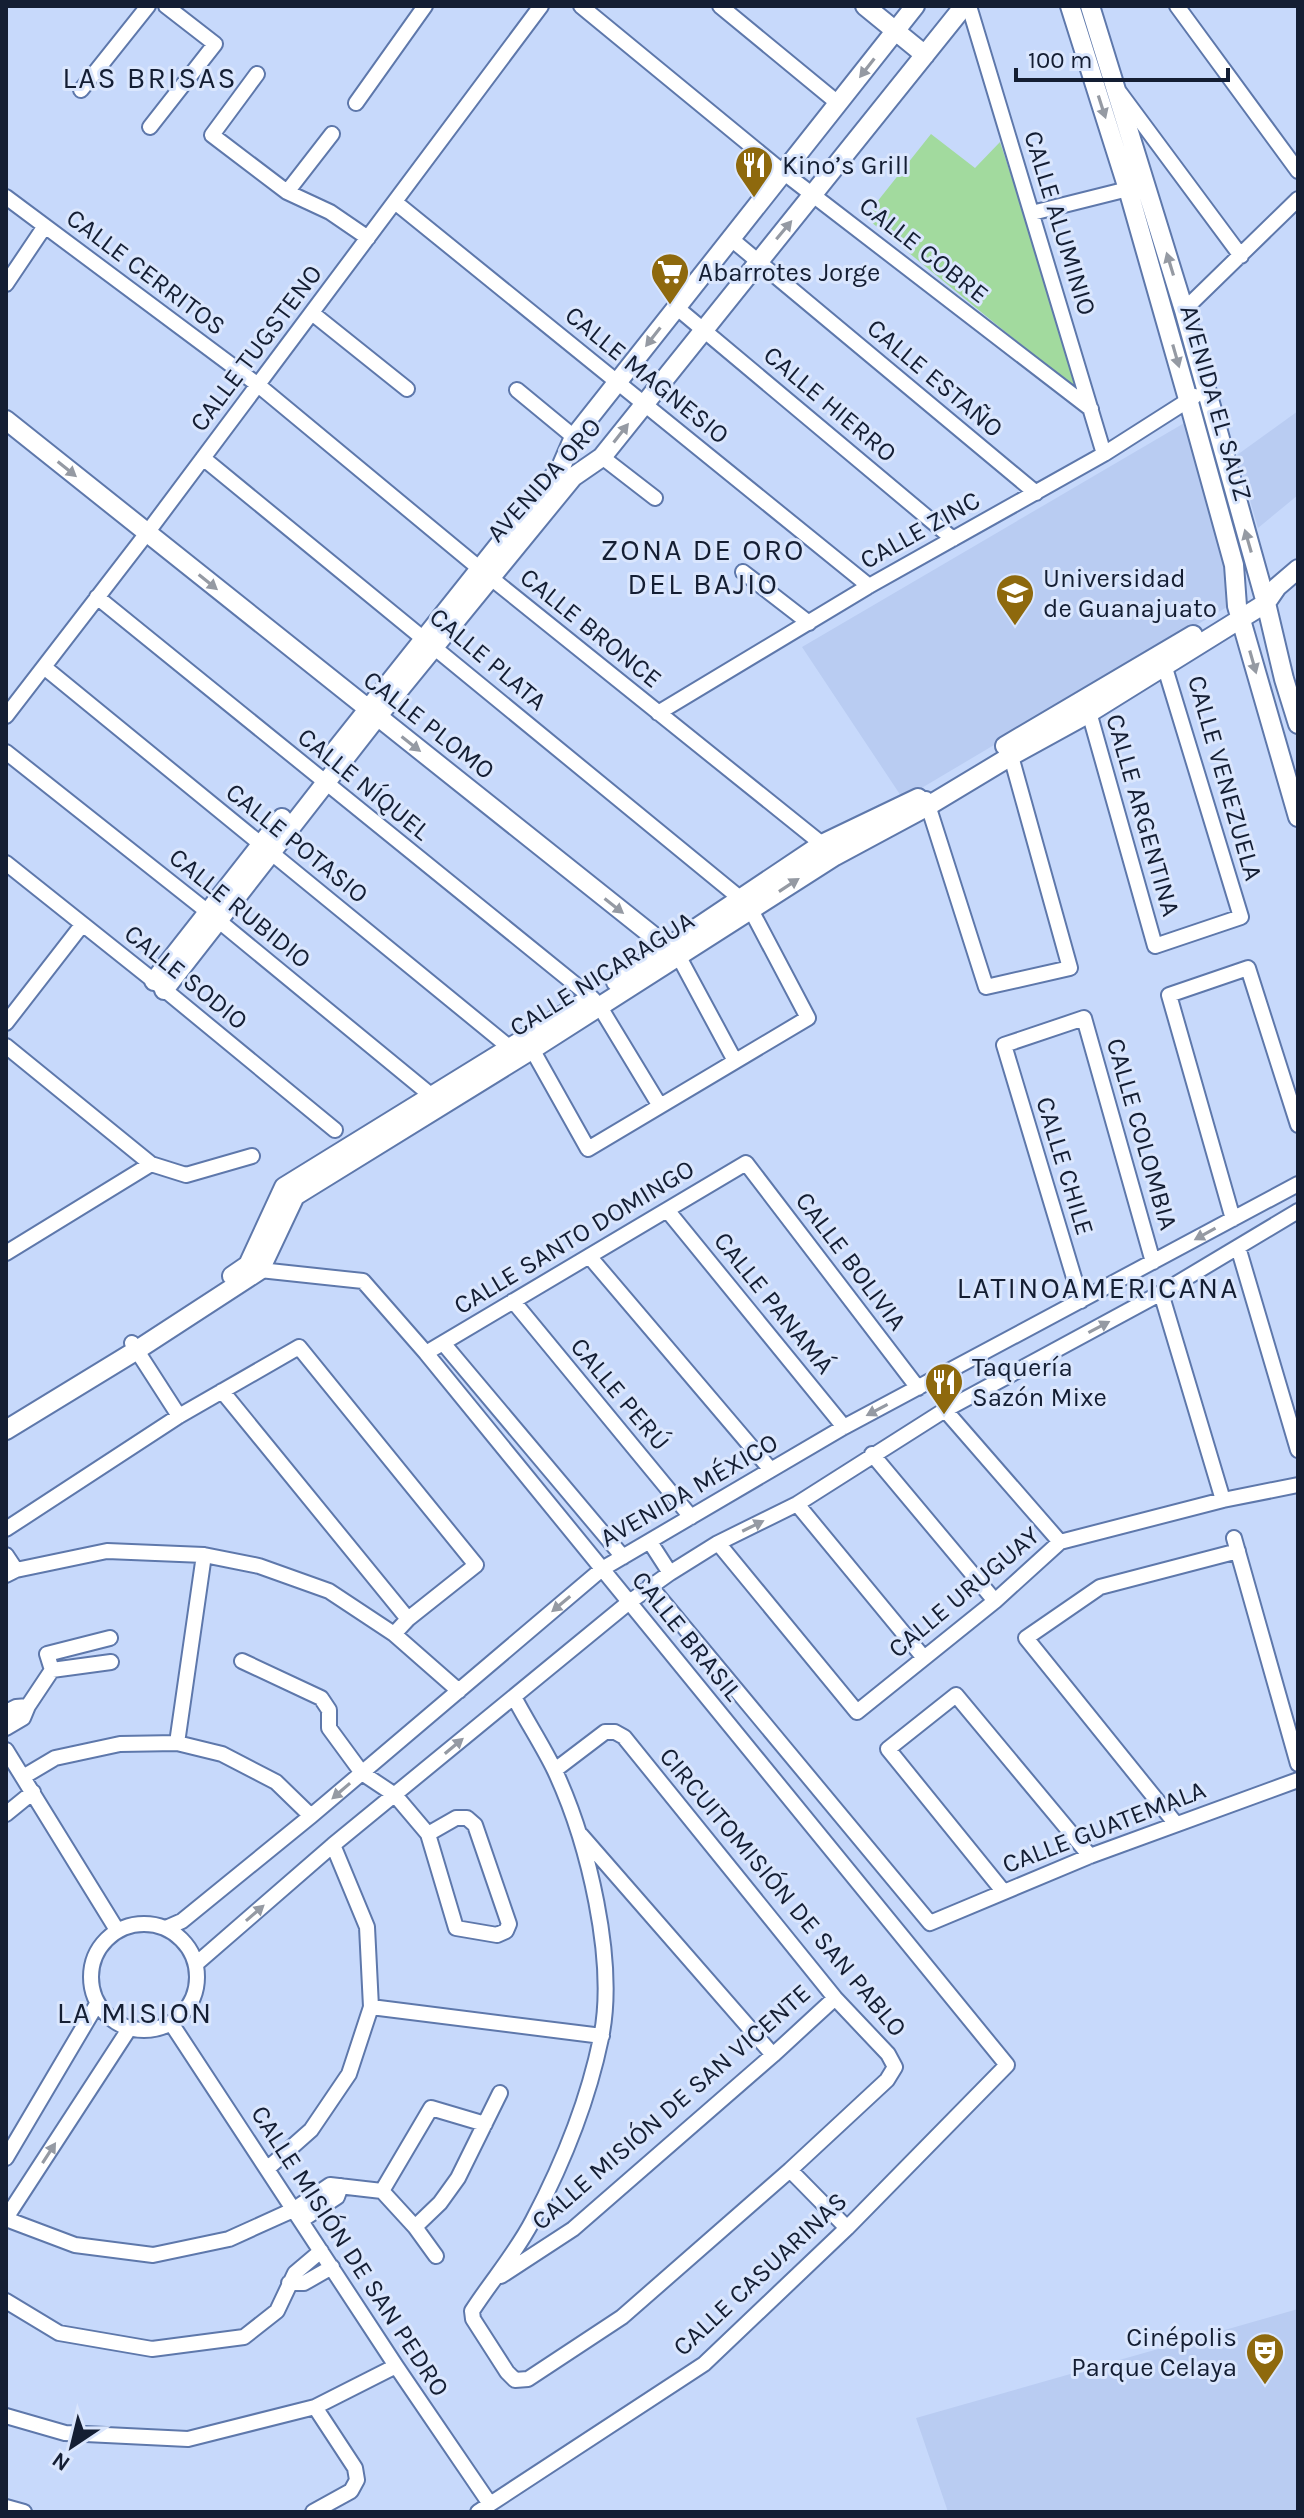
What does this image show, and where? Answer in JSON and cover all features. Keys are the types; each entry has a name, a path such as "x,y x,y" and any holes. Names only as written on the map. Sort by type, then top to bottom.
{"main road":[{"path":"865,6 925,55"},
{"name":"AVENIDA ORO","path":"159,985 485,573 561,467 574,437 915,6"},
{"name":"AVENIDA ORO","path":"485,573 573,477 602,457 966,6"},
{"name":"AVENIDA EL SAUZ","path":"1070,6 1128,189 1188,399 1234,565 1239,612 1291,769 1298,817"},
{"name":"AVENIDA EL SAUZ","path":"1090,6 1269,593 1284,679 1298,724"},
{"name":"CALLE PLOMO","path":"8,425 674,953"},
{"name":"CALLE NICARAGUA","path":"746,904 835,856 1163,660 1269,593 1298,569"},
{"name":"CALLE NICARAGUA","path":"254,1268 284,1187 438,1100 674,953 746,904 822,844 927,800"},
{"path":"6,1430 254,1268"},
{"path":"6,1418 135,1347"}],"street":[{"path":"81,90 148,6"},
{"path":"150,127 215,44 166,6"},
{"path":"356,103 425,6"},
{"name":"CALLE TUGSTENO","path":"6,716 147,533 541,6"},
{"name":"CALLE COBRE","path":"581,6 783,172 1091,409"},
{"path":"720,6 839,104"},
{"name":"CALLE ALUMINIO","path":"966,6 1104,454"},
{"path":"1177,6 1298,171"},
{"path":"257,74 212,135 287,192 330,212 368,238"},
{"path":"1113,84 1241,256"},
{"path":"287,192 332,134"},
{"path":"1032,213 1128,189"},
{"name":"CALLE CERRITOS","path":"6,197 258,385"},
{"path":"1184,310 1298,199"},
{"name":"CALLE MAGNESIO","path":"395,202 869,586"},
{"path":"6,284 45,226"},
{"name":"CALLE ESTAÑO","path":"730,238 1036,493"},
{"name":"CALLE HIERRO","path":"676,307 953,539"},
{"path":"312,313 407,389"},
{"name":"CALLE BRONCE","path":"258,385 485,573 822,844"},
{"path":"517,390 574,437"},
{"name":"CALLE ZINC","path":"658,713 869,586 1104,454 1206,390"},
{"path":"602,457 655,498"},
{"name":"CALLE PLATA","path":"203,458 746,904"},
{"path":"743,572 809,623"},
{"name":"CALLE NÍQUEL","path":"97,597 596,1002"},
{"name":"CALLE VENEZUELA","path":"1155,946 1241,917 1163,660"},
{"name":"CALLE POTASIO","path":"44,667 266,850 521,1048"},
{"name":"CALLE ARGENTINA","path":"1087,705 1155,946"},
{"path":"927,800 986,987 1070,968 1009,750"},
{"name":"CALLE RUBIDIO","path":"6,752 438,1100"},
{"name":"CALLE SODIO","path":"6,863 335,1130"},
{"path":"521,1048 588,1149 808,1018 746,904"},
{"path":"6,1023 82,925"},
{"path":"674,953 735,1061"},
{"path":"1233,1219 1169,995 1248,968 1298,1125"},
{"path":"596,1002 660,1106"},
{"name":"CALLE COLOMBIA","path":"1004,1045 1084,1018 1153,1262"},
{"name":"CALLE CHILE","path":"1004,1045 1081,1301"},
{"path":"6,1046 151,1164 186,1175 252,1156"},
{"name":"CALLE SANTO DOMINGO","path":"426,1353 746,1163"},
{"name":"CALLE BOLIVIA","path":"746,1163 918,1388"},
{"path":"6,1253 151,1164"},
{"name":"AVENIDA MÉXICO","path":"166,1928 182,1921 311,1816 602,1569 844,1427 1298,1184"},
{"name":"CALLE PANAMÁ","path":"667,1210 844,1427"},
{"path":"196,1964 333,1845 650,1586 718,1543 797,1504 945,1410 1161,1293 1298,1211"},
{"path":"1238,1247 1298,1450"},
{"path":"589,1256 771,1470"},
{"name":"CALLE BRASIL","path":"254,1268 363,1281 426,1353 1007,2065"},
{"path":"1161,1293 1223,1500"},
{"name":"CALLE PERÚ","path":"513,1301 691,1517"},
{"path":"443,1343 623,1557"},
{"path":"135,1347 179,1416"},
{"path":"6,1529 179,1416 299,1347 476,1565 408,1619 394,1634"},
{"path":"222,1391 408,1619"},
{"path":"945,1410 1060,1542"},
{"path":"872,1454 995,1601"},
{"name":"CALLE URUGUAY","path":"718,1543 857,1712 995,1601 1060,1542 1223,1500 1298,1485"},
{"path":"797,1504 924,1658"},
{"path":"650,1542 670,1573"},
{"path":"1176,1824 1026,1638 1100,1587 1236,1545 1298,1764"},
{"path":"6,1555 11,1573 107,1551 204,1555 259,1566 329,1591 394,1634 459,1691"},
{"path":"177,1743 204,1555"},
{"name":"CALLE GUATEMALA","path":"650,1586 930,1923 1090,1856 1298,1780"},
{"path":"6,1728 23,1718 52,1670 109,1663 106,1639 47,1654 52,1670"},
{"path":"242,1661 321,1698 329,1710 329,1728 362,1773 395,1795 428,1834 456,1928 497,1935 506,1931 509,1924 475,1825 467,1818 456,1818 428,1834"},
{"path":"1003,1891 888,1749 956,1695 1090,1856"},
{"path":"496,2279 533,2221 578,2120 602,2036 605,1985 598,1910 579,1833 555,1770 514,1697"},
{"path":"6,1712 28,1706"},
{"name":"CIRCUITOMISIÓN DE SAN PABLO","path":"496,2279 472,2311 473,2319 507,2372 515,2380 528,2379 622,2317 790,2170 887,2080 895,2067 888,2054 835,1998 624,1737 615,1732 605,1732 555,1770"},
{"path":"23,1777 55,1758 120,1744 177,1743 222,1754 276,1782 311,1816"},
{"path":"6,1750 117,1930"},
{"path":"6,1814 33,1792"},
{"path":"579,1833 773,2055"},
{"path":"267,2169 311,2130 349,2074 371,2007 367,1927 333,1845"},
{"path":"138,1923 166,1928 185,1942 196,1964 197,1986 190,2005 171,2023 150,2030 129,2029 111,2020 97,2004 90,1973 101,1944 117,1930 138,1923"},
{"name":"CALLE MISIÓN DE SAN VICENTE","path":"496,2279 573,2229 835,1998"},
{"path":"9,2149 97,2004"},
{"path":"371,2007 602,2036"},
{"name":"CALLE MISIÓN DE SAN PEDRO","path":"171,2023 396,2366 484,2508"},
{"path":"129,2029 6,2219 75,2245 153,2255 229,2239 298,2215 330,2185 382,2191 436,2256"},
{"name":"CALLE CASUARINAS","path":"484,2508 704,2364 847,2228 1007,2065"},
{"path":"415,2227 440,2203 458,2178 500,2093"},
{"path":"382,2191 431,2108 485,2124"},
{"path":"790,2170 847,2228"},
{"path":"6,2301 59,2333 152,2349 244,2337 277,2311 295,2273 321,2251"},
{"path":"289,2283 304,2283 332,2267"},
{"path":"6,2416 65,2433 188,2439 315,2407 396,2366"},
{"path":"313,2512 351,2491 357,2480 355,2468 315,2407"},
{"path":"6,2507 24,2512"}],"shaded area":[{"path":"1298,411 1298,495 1258,528 1237,455"},
{"name":"Universidad de Guanajuato","path":"1186,422 1227,558 1227,607 903,799 802,647"},
{"path":"1298,2309 1298,2512 948,2512 916,2418"}],"green space":[{"path":"931,134 975,168 1000,142 1085,397 865,217"}],"place":[{"name":"Kino’s Grill","path":"754,199"},
{"name":"Abarrotes Jorge","path":"670,306"},
{"name":"Universidad de Guanajuato","path":"1015,627"},
{"name":"Taquería Sazón Mixe","path":"944,1416"},
{"name":"Cinépolis Parque Celaya","path":"1265,2386"}],"district":[{"name":"LAS BRISAS","path":"150,78"},
{"name":"ZONA DE ORO DEL BAJIO","path":"703,567"},
{"name":"LATINOAMERICANA","path":"1098,1288"},
{"name":"LA MISION","path":"135,2013"}]}
